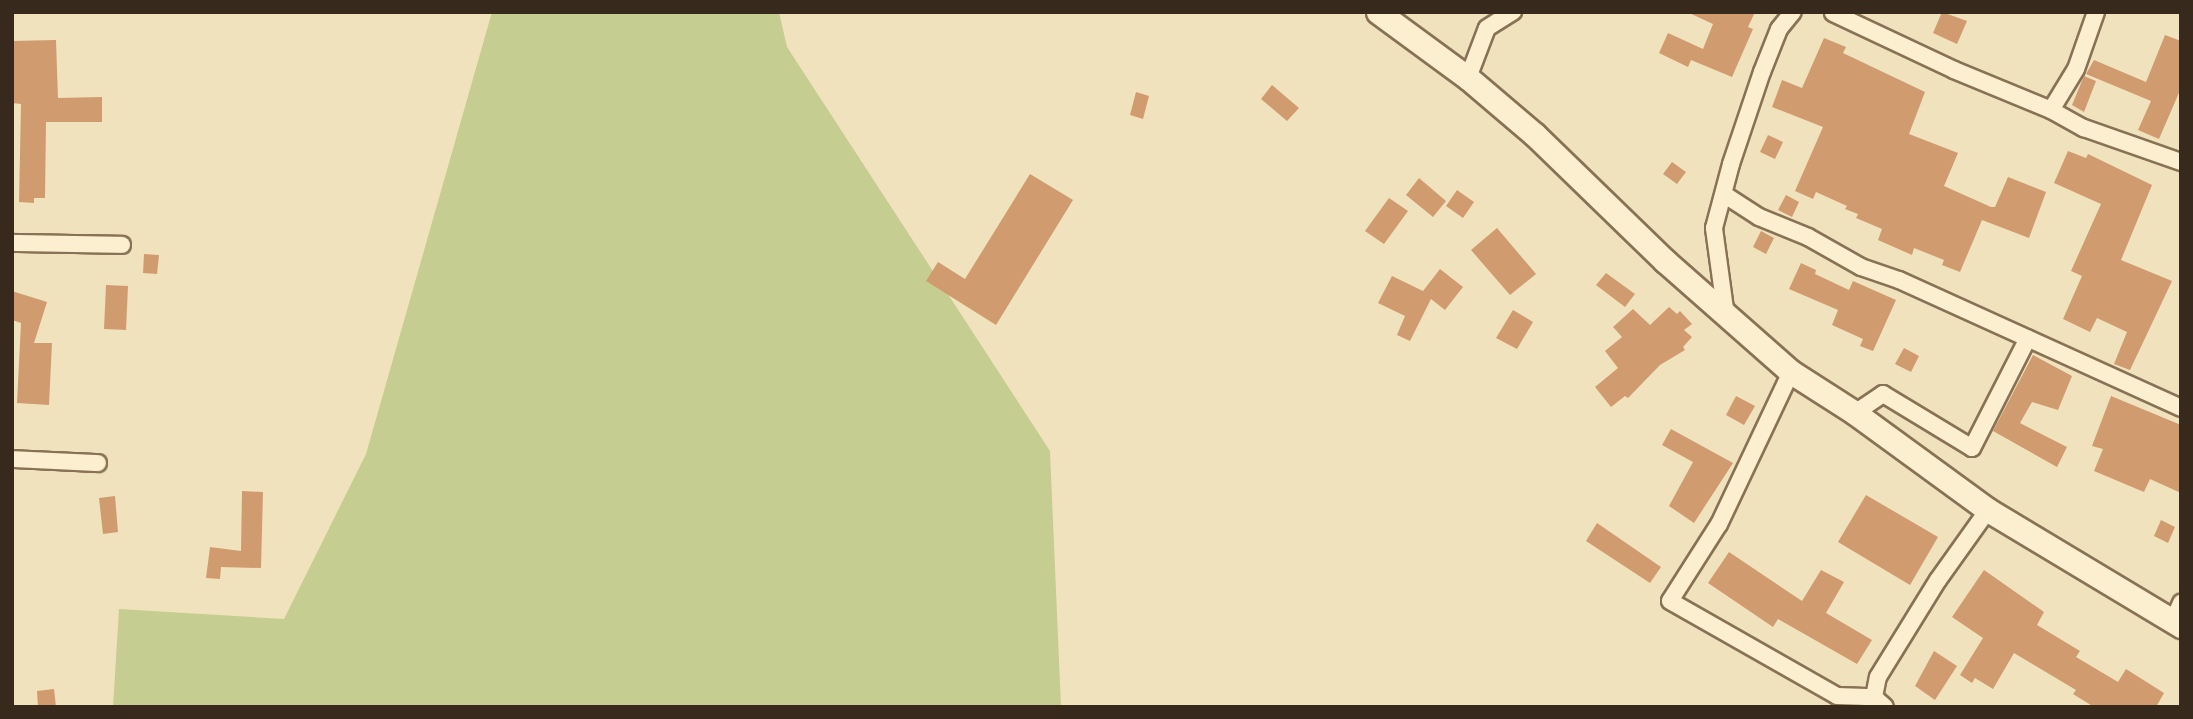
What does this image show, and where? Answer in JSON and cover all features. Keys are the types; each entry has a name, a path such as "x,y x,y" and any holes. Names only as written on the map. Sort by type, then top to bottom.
{"main road":[{"path":"1378,12 1468,78 1535,135 1726,316 1791,372 1855,413 1988,510 2178,617"}],"street":[{"path":"1468,78 1487,27 1513,12"},
{"path":"1726,316 1714,228 1725,195 1731,164 1762,72 1779,29 1793,12"},
{"path":"1832,12 1954,70 2051,110 2084,128 2181,162"},
{"path":"2051,110 2076,69 2096,12"},
{"path":"1725,195 1861,267 1899,280 2181,408"},
{"path":"1717,220 1744,207"},
{"path":"12,243 122,244"},
{"path":"1855,413 1883,394 1972,448 2028,338"},
{"path":"1791,372 1719,524 1670,601 1837,696 1879,702 1878,677 1988,510"},
{"path":"12,459 98,463"}],"green space":[{"path":"492,12 779,12 787,47 1050,451 1061,707 113,707 119,609 284,619 366,454"}],"building":[{"path":"1687,12 1755,12 1748,27 1753,29 1732,77 1691,60 1688,67 1659,53 1668,33 1703,49 1713,24"},
{"path":"1942,12 1967,21 1957,44 1933,33"},
{"path":"2165,35 2181,41 2181,88 2159,139 2138,130 2151,101 2086,74 2094,60 2146,82"},
{"path":"1824,38 1846,47 1843,53 1925,92 1909,134 1958,153 1944,186 1991,207 1995,207 2008,177 2046,192 2029,238 1982,220 1960,272 1942,265 1944,260 1914,248 1912,255 1878,240 1882,229 1856,218 1858,214 1845,209 1847,206 1816,192 1813,199 1795,191 1823,127 1772,107 1782,80 1802,88"},
{"path":"56,40 58,98 102,97 102,122 46,122 45,198 34,198 34,203 19,202 21,104 12,103 12,41"},
{"path":"2084,76 2096,81 2084,112 2072,105"},
{"path":"1272,85 1299,108 1287,121 1261,99"},
{"path":"1136,92 1149,96 1143,119 1130,115"},
{"path":"1768,135 1783,142 1775,159 1760,152"},
{"path":"2068,151 2086,158 2088,154 2152,185 2121,260 2172,281 2130,370 2114,364 2127,332 2097,318 2090,332 2063,319 2082,276 2071,271 2101,204 2054,183"},
{"path":"1672,162 1686,172 1677,184 1663,174"},
{"path":"1030,174 1073,200 996,325 926,281 938,262 965,279"},
{"path":"1419,178 1446,201 1433,217 1406,195"},
{"path":"1457,190 1474,202 1463,218 1446,206"},
{"path":"1786,195 1799,202 1792,217 1778,210"},
{"path":"1389,198 1408,211 1384,244 1365,231"},
{"path":"1497,228 1536,274 1510,295 1471,250"},
{"path":"1761,231 1774,238 1766,254 1753,247"},
{"path":"144,254 159,255 157,274 143,273"},
{"path":"1801,263 1816,270 1815,274 1849,290 1853,281 1896,300 1873,351 1860,346 1863,339 1832,325 1838,310 1789,289"},
{"path":"1440,269 1463,287 1445,310 1431,299 1410,341 1397,335 1405,316 1378,303 1392,276 1423,291"},
{"path":"1606,273 1635,294 1625,307 1596,285"},
{"path":"106,285 128,286 126,330 104,329"},
{"path":"12,291 47,302 34,343 52,343 49,405 17,403 21,323 12,320"},
{"path":"1669,307 1677,314 1680,311 1692,324 1684,330 1692,337 1683,347 1685,350 1660,365 1628,398 1625,396 1611,407 1595,387 1618,368 1605,351 1622,337 1613,327 1633,309 1650,325"},
{"path":"1513,310 1533,322 1517,349 1496,338"},
{"path":"1904,348 1919,356 1911,372 1895,364"},
{"path":"2033,355 2072,376 2058,410 2032,402 2020,423 2067,447 2057,467 1993,431"},
{"path":"1736,396 1755,406 1744,425 1726,415"},
{"path":"2111,396 2181,425 2181,493 2150,479 2144,492 2094,471 2103,449 2092,446"},
{"path":"1671,429 1733,463 1694,523 1669,506 1693,462 1662,445"},
{"path":"242,491 263,492 261,568 221,567 220,579 206,578 210,547 241,551"},
{"path":"1866,495 1938,537 1910,585 1838,542"},
{"path":"115,496 118,532 103,534 99,498"},
{"path":"2161,520 2175,527 2168,543 2154,536"},
{"path":"1597,523 1661,567 1650,583 1586,541"},
{"path":"1729,552 1802,601 1821,570 1844,582 1826,613 1872,640 1857,664 1778,619 1773,627 1708,583"},
{"path":"1984,570 2044,612 2037,625 2080,651 2076,657 2118,682 2126,669 2164,693 2156,707 2094,707 2073,694 2076,690 2014,653 1993,689 1975,678 1972,683 1960,675 1983,638 1952,617"},
{"path":"1934,651 1957,666 1935,700 1915,686"},
{"path":"54,689 56,707 38,707 37,691"}]}
